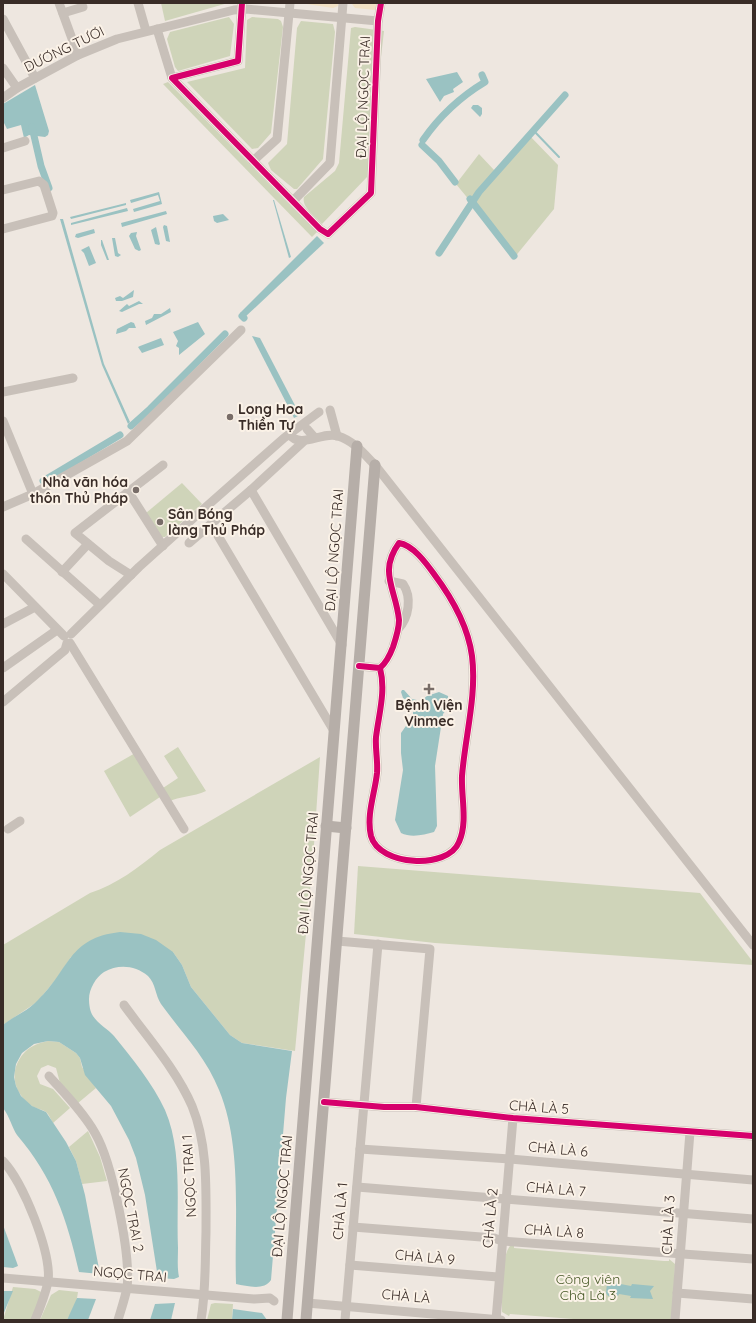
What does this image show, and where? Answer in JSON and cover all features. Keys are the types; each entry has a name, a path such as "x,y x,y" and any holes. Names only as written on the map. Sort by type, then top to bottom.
{"main road":[{"name":"ĐẠI LỘ NGỌC TRAI","path":"287,1320 357,446"},
{"path":"306,1320 338,941 375,465"},
{"path":"326,826 346,828"},
{"path":"288,1302 307,1303"}],"street":[{"path":"59,3 78,55"},
{"path":"138,3 146,31"},
{"path":"254,161 277,139 290,3"},
{"path":"157,29 172,78 292,201 330,163 343,3"},
{"name":"ĐẠI LỘ NGỌC TRAI","path":"292,201 320,229 328,234 371,193 378,21 381,3"},
{"path":"172,78 238,61 242,6"},
{"name":"DƯƠNG TƯƠI","path":"3,98 17,88 78,55 116,39 242,6 289,13 378,21"},
{"path":"63,13 83,7"},
{"path":"3,19 36,78"},
{"path":"3,68 17,88"},
{"path":"3,148 25,141"},
{"path":"3,190 39,181 44,185 53,212 52,216 3,229"},
{"path":"3,507 33,494 132,437 241,330"},
{"path":"3,392 73,378"},
{"path":"330,410 337,436"},
{"path":"3,702 65,650 68,639 131,575 289,434 319,412"},
{"path":"3,421 33,494"},
{"path":"307,429 314,437"},
{"path":"289,434 295,439 303,442"},
{"path":"189,543 251,490 303,442 314,437 337,436 357,446 375,465 753,944"},
{"path":"131,575 109,561 75,533 163,465"},
{"path":"251,490 274,524 342,645"},
{"path":"128,491 163,546"},
{"path":"211,524 334,731"},
{"path":"26,539 100,605"},
{"path":"399,543 404,544 429,566 448,592 463,624 472,655 473,688 464,749 462,778 463,821 460,841 455,850 448,856 437,859 411,861 389,855 376,846 371,836 370,816 377,773 376,748 383,679 380,668 390,654 398,629 399,620 389,581 388,564 393,551 399,543"},
{"path":"62,572 88,544"},
{"path":"3,574 57,630 68,639 184,829"},
{"path":"389,581 403,584 408,596 407,617 398,629"},
{"path":"3,624 35,607"},
{"path":"3,668 57,630"},
{"path":"359,666 380,668"},
{"path":"8,829 20,821"},
{"path":"338,941 430,948 416,1107"},
{"name":"CHÀ LÀ 1","path":"345,1320 378,944"},
{"name":"NGỌC TRAI 1","path":"124,1005 174,1073 191,1104 201,1129 205,1163 205,1294 201,1320"},
{"name":"NGỌC TRAI 2","path":"49,1076 85,1117 94,1132 102,1148 117,1200 126,1262 127,1288 118,1320"},
{"name":"CHÀ LÀ 5","path":"324,1102 416,1107 513,1118 753,1136"},
{"name":"CHÀ LÀ 2","path":"498,1320 498,1277 513,1118"},
{"name":"CHÀ LÀ 3","path":"675,1320 681,1253 682,1212 690,1132"},
{"name":"CHÀ LÀ 6","path":"360,1149 510,1158 753,1180"},
{"path":"3,1160 17,1181 30,1207 47,1263 48,1281 35,1320"},
{"name":"CHÀ LÀ 7","path":"357,1187 682,1212 753,1219"},
{"name":"CHÀ LÀ 8","path":"353,1227 494,1238 502,1241 753,1258"},
{"name":"CHÀ LÀ 9","path":"350,1265 498,1277"},
{"name":"NGỌC TRAI","path":"3,1278 205,1294 254,1299 257,1302 288,1302"},
{"path":"677,1293 753,1299"},
{"name":"CHÀ LÀ","path":"307,1303 347,1305 498,1320"}],"green space":[{"path":"161,3 228,3 165,21"},
{"path":"229,17 234,24 230,56 178,71 175,67 167,39 170,32"},
{"path":"252,17 278,19 281,21 283,27 271,133 258,148 252,149 187,82 245,68 247,20"},
{"path":"301,21 333,24 335,32 323,159 297,189 294,189 271,170 268,163 287,144 297,28"},
{"path":"355,27 384,31 367,177 322,224 307,208 304,197 335,171 339,163 351,28"},
{"path":"168,82 317,232 312,237 163,84"},
{"path":"528,134 558,165 554,209 514,258 456,184 479,154 495,171"},
{"path":"182,483 202,504 165,537 162,537 146,513"},
{"path":"178,747 206,791 168,802 160,797 130,817 104,771 137,752 160,790 178,778 164,756"},
{"path":"320,757 313,859 295,1051 242,1043 230,1035 191,987 182,965 173,952 71,957 57,978 37,1002 3,1025 3,945 90,893 100,890 118,880 160,850"},
{"path":"358,866 700,893 753,962 753,965 435,943 354,934"},
{"path":"48,1041 59,1042 76,1053 80,1058 82,1067 96,1088 78,1103 60,1083 56,1068 48,1065 41,1068 37,1076 40,1084 53,1089 70,1108 53,1123 46,1112 35,1108 22,1097 16,1086 15,1079 16,1066 25,1052 35,1045"},
{"path":"88,1131 100,1157 107,1181 82,1184 76,1161 69,1147"},
{"name":"Công viên Chà Là 3","path":"511,1245 514,1245 514,1248 664,1261 669,1261 669,1259 675,1264 673,1320 586,1320 510,1314 509,1316 502,1312 502,1287 505,1257"},
{"path":"13,1287 35,1289 41,1292 42,1296 31,1320 3,1320"},
{"path":"59,1290 78,1292 76,1304 67,1320 40,1320 51,1295"},
{"path":"211,1304 233,1304 232,1320 207,1320"}],"sand":[{"path":"300,3 338,3 338,6 333,8"},
{"path":"376,3 376,10 355,8 352,4"}],"water":[{"path":"457,72 463,82 453,89 454,92 444,96 440,102 426,79"},
{"path":"35,85 49,131 48,135 45,137 29,135 24,138 21,125 7,129 3,121 3,104"},
{"path":"473,105 478,105 482,108 482,114 480,117 471,108"},
{"path":"159,192 162,204 134,212 133,209 160,201 158,195 131,203 130,200"},
{"path":"273,200 291,257 289,258"},
{"path":"126,203 126,205 71,219 70,217"},
{"path":"127,208 128,211 71,225 71,223"},
{"path":"166,211 167,214 122,227 121,223"},
{"path":"223,214 229,220 217,223 214,221 213,216"},
{"path":"60,219 63,219 104,364 130,422 128,424 102,365"},
{"path":"164,225 167,226 170,242 166,241 163,227"},
{"path":"156,227 159,245 155,244 151,230"},
{"path":"94,229 95,233 78,238 75,237 76,234"},
{"path":"137,232 136,236 141,250 139,251 135,249 129,236 131,233"},
{"path":"317,236 324,243 244,318 240,313"},
{"path":"112,238 115,238 118,253 121,255 118,257 115,256"},
{"path":"101,240 109,260 107,260 101,245"},
{"path":"89,246 96,263 89,266 84,253 81,250"},
{"path":"134,290 133,297 122,301 116,301 115,298 120,296 123,298"},
{"path":"139,301 143,304 139,304 122,312 119,311 127,304 129,306"},
{"path":"170,308 171,312 146,325 145,321 152,318 154,314 161,314"},
{"path":"131,322 134,323 136,328 129,328 126,331 116,334 117,329"},
{"path":"198,322 205,334 179,355 179,348 176,346 178,341 173,332"},
{"path":"252,336 260,338 300,415 294,418"},
{"path":"161,338 164,345 142,353 138,347 140,346"},
{"path":"404,690 412,699 421,701 427,696 439,692 448,696 449,706 443,714 435,766 437,826 434,832 418,836 405,835 401,833 395,820 403,770 401,733 413,716 413,707 411,703 403,698 401,692"},
{"path":"120,932 141,934 156,940 173,952 182,965 191,987 230,1035 242,1043 292,1051 286,1098 271,1280 264,1286 250,1287 236,1284 236,1185 232,1136 227,1112 219,1090 214,1078 200,1056 161,1004 153,982 143,972 132,968 121,967 109,969 104,972 98,977 92,987 89,995 89,1006 95,1019 114,1036 148,1081 160,1100 171,1126 178,1178 179,1277 174,1279 158,1278 145,1195 136,1158 129,1140 111,1106 85,1075 80,1058 76,1053 59,1042 48,1041 34,1044 22,1053 16,1064 14,1077 16,1086 21,1096 32,1106 46,1112 66,1142 76,1161 85,1195 100,1274 79,1272 64,1216 57,1199 30,1151 17,1135 3,1108 3,1025 38,1000 80,948 103,935"},
{"path":"3,1225 18,1266 13,1268 3,1267"},
{"path":"610,1282 631,1286 632,1284 654,1286 650,1291 653,1299 630,1298 631,1296 619,1294 618,1296 608,1296 606,1293 607,1283"},
{"path":"3,1291 13,1291 3,1315"},
{"path":"77,1298 96,1299 88,1320 67,1320"},
{"path":"175,1303 171,1320 150,1320 155,1304"},
{"path":"233,1309 262,1313 267,1320 232,1320"}],"waterway":[{"path":"423,140 436,123 451,108 467,94 485,82 482,75"},
{"path":"439,253 479,192 565,95"},
{"path":"32,127 41,166 49,188"},
{"path":"534,131 559,157"},
{"path":"422,145 439,161 455,182"},
{"path":"470,199 514,256"},
{"path":"131,426 225,334"},
{"path":"43,481 120,435"}],"cycle path":[{"path":"242,3 238,61 172,78 320,229 328,234 371,193 378,21 381,3"},
{"path":"359,666 380,668 385,663 393,647 399,620 389,572 393,553 399,543 404,544 423,560 447,593 463,623 472,656 472,701 462,776 464,809 462,834 459,842 452,851 442,857 414,861 399,858 387,854 377,846 371,836 370,812 377,773 376,737 382,694 382,677 380,668"},
{"path":"324,1102 384,1107 416,1107 513,1118 753,1136"}],"place":[{"name":"Long Hoa Thiền Tự","path":"230,417"},
{"name":"Nhà văn hóa thôn Thủ Pháp","path":"136,490"},
{"name":"Sân Bóng làng Thủ Pháp","path":"160,522"},
{"name":"Bệnh Viện Vinmec","path":"429,689"}]}
